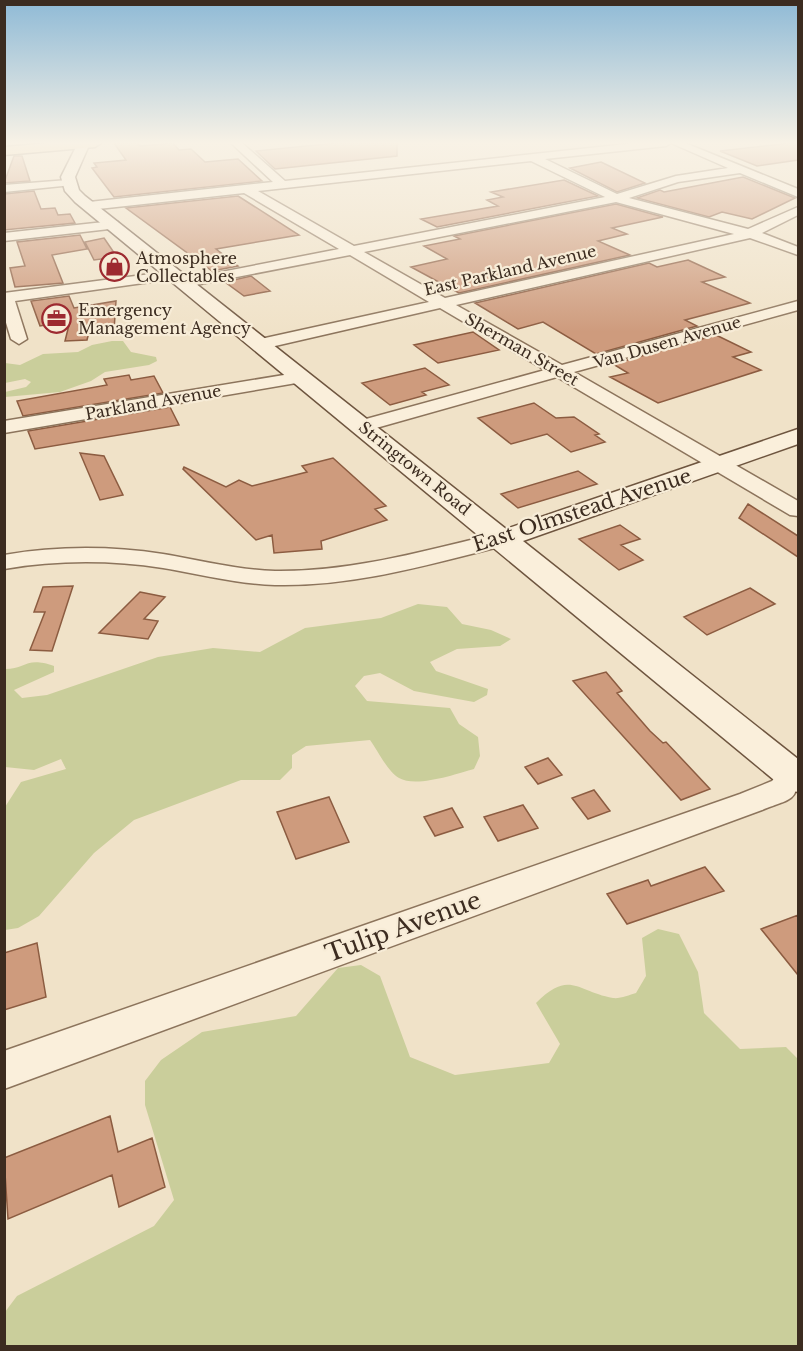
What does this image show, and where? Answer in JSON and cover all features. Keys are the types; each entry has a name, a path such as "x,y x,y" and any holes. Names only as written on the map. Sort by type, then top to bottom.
{"main road":[{"name":"Stringtown Road","path":"89,206 796,777"},
{"name":"East Olmstead Avenue","path":"503,539 798,436"}],"street":[{"name":"Sherman Street","path":"275,206 798,510"},
{"path":"19,339 6,298 180,279 351,250 575,206"},
{"path":"646,206 749,234 798,251"},
{"name":"East Parkland Avenue","path":"262,344 749,234 798,211"},
{"path":"4,237 113,225"},
{"name":"Van Dusen Avenue","path":"362,426 798,305"},
{"name":"Parkland Avenue","path":"4,427 302,377"},
{"name":"East Olmstead Avenue","path":"4,561 57,555 102,555 273,578 336,576 402,565 503,539"},
{"name":"Tulip Avenue","path":"4,1070 751,802 783,789 796,777"}],"green space":[{"path":"123,341 131,352 156,357 157,361 149,365 105,372 91,381 60,392 5,397 5,392 26,387 31,382 25,379 5,383 5,363 20,365 43,354 78,352 92,345"},
{"path":"418,604 447,607 462,624 491,630 511,639 500,646 457,649 430,662 436,671 488,689 487,695 474,702 414,691 380,673 364,676 355,686 367,701 450,708 459,724 478,737 480,756 474,769 425,781 406,781 391,771 370,740 306,746 292,755 292,768 280,780 241,780 134,820 94,853 39,916 18,928 5,930 5,807 21,782 66,769 61,759 34,770 5,767 5,669 37,662 54,666 54,672 14,690 22,698 47,695 158,657 213,648 260,652 305,628 381,618"},
{"path":"658,929 679,934 698,972 704,1013 740,1049 786,1047 798,1059 798,1346 5,1346 5,1312 17,1296 154,1226 174,1200 145,1105 145,1081 161,1060 202,1032 296,1016 338,968 361,965 380,976 410,1057 455,1075 549,1063 560,1044 536,1003 557,987 566,985 574,985 613,998 636,993 646,976 642,938"}],"building":[{"path":"4,206 55,208 58,215 70,214 75,223 4,230"},
{"path":"254,206 299,235 216,249 238,266 212,271 126,208"},
{"path":"498,206 546,206 437,227 421,219"},
{"path":"606,206 623,206 663,217 612,228 627,234 598,241 630,255 459,293 411,267 447,259 424,246 460,239 454,236"},
{"path":"667,206 779,206 752,219 722,212 709,217"},
{"path":"80,235 87,249 52,255 63,283 15,287 10,268 25,266 17,242"},
{"path":"104,238 117,257 94,260 85,242"},
{"path":"688,260 725,277 702,282 750,303 685,320 697,326 596,354 543,322 518,329 475,303 649,263 657,267"},
{"path":"251,276 270,291 244,296 225,282"},
{"path":"69,296 74,308 116,301 114,330 89,332 87,340 65,341 70,321 40,326 31,301"},
{"path":"473,332 499,350 438,363 414,345"},
{"path":"716,335 751,352 733,357 761,370 658,403 610,377 628,373 613,364"},
{"path":"425,368 449,385 422,392 426,395 390,405 362,383"},
{"path":"129,375 131,380 154,376 163,393 23,416 17,401 107,385 104,379"},
{"path":"534,403 556,418 574,417 599,434 595,435 605,442 571,452 547,434 511,444 478,418"},
{"path":"170,407 179,425 35,449 28,431"},
{"path":"80,453 104,456 123,495 100,500"},
{"path":"333,458 386,506 375,509 387,520 321,541 322,549 274,553 272,535 256,540 183,469 184,467 226,487 239,480 252,486 307,472 302,466"},
{"path":"578,471 597,484 518,508 501,494"},
{"path":"748,504 798,536 798,557 739,518"},
{"path":"620,525 640,539 621,545 643,560 619,570 579,539"},
{"path":"73,586 52,651 30,650 45,612 34,612 43,587"},
{"path":"750,588 775,604 707,635 684,617"},
{"path":"140,592 165,597 144,619 158,621 148,639 99,633"},
{"path":"606,672 622,691 617,693 650,731 663,743 666,742 710,789 681,800 573,681"},
{"path":"548,758 562,775 538,784 525,767"},
{"path":"594,790 610,811 588,819 572,798"},
{"path":"329,797 349,842 296,859 277,812"},
{"path":"523,805 538,828 498,841 484,817"},
{"path":"452,808 463,827 435,836 424,817"},
{"path":"705,867 724,891 627,924 607,894 648,880 651,886"},
{"path":"798,915 798,975 761,929"},
{"path":"37,943 46,997 4,1010 4,953"},
{"path":"110,1116 118,1152 152,1138 165,1187 119,1207 112,1175 8,1219 4,1158"}],"place":[{"name":"Atmosphere Collectables","path":"115,267"},
{"name":"Emergency Management Agency","path":"57,319"}]}
